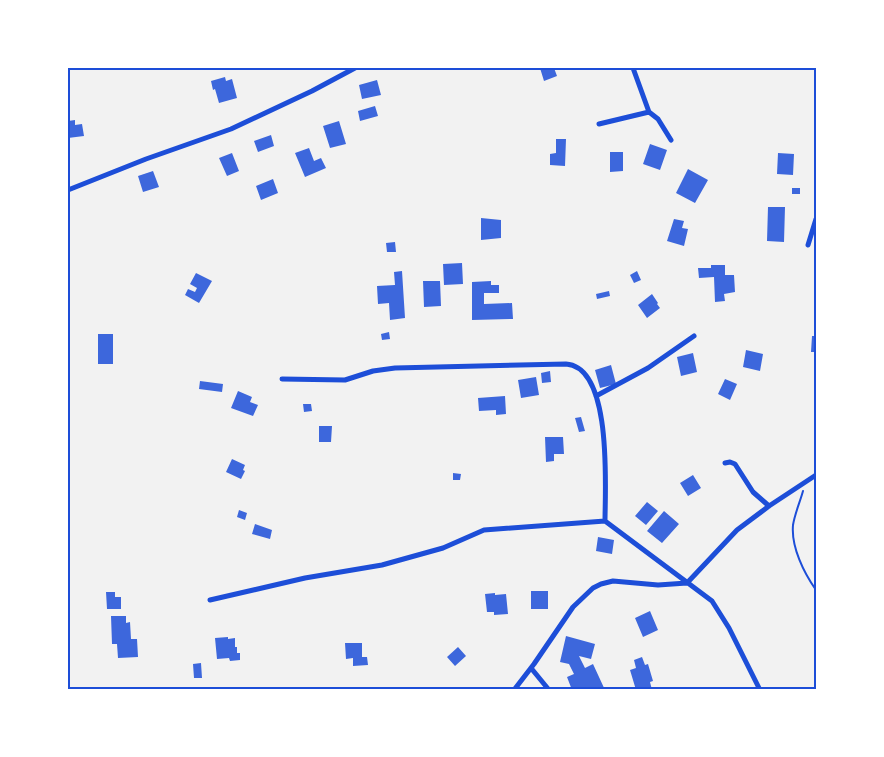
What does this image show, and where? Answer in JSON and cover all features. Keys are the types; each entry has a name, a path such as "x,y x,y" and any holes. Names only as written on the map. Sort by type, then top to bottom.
{"street":[{"path":"68,190 152,157 224,132 307,94 355,68"},
{"path":"633,68 649,112 660,121 671,140"},
{"path":"599,124 649,112"},
{"path":"808,246 816,219"},
{"path":"596,396 648,368 694,336"},
{"path":"282,380 345,380 378,370 395,368 566,364 575,366 583,371 596,396 603,418 605,521"},
{"path":"725,463 735,464 754,492 769,506"},
{"path":"514,690 577,602 589,590 599,585 621,581 658,585 687,583 736,530 816,475"},
{"path":"210,600 305,578 382,565 443,548 484,530 605,521 709,598 732,632 760,690"},
{"path":"531,668 549,690"}],"path":[{"path":"807,482 795,517 793,534 802,564 816,590"}],"building":[{"path":"540,68 554,68 557,76 544,81"},
{"path":"225,77 226,81 232,79 237,98 219,103 211,81"},
{"path":"377,80 381,95 362,99 359,85"},
{"path":"375,106 378,116 360,121 358,111"},
{"path":"75,120 75,125 82,124 84,136 68,138 68,121"},
{"path":"339,121 346,144 330,148 323,126"},
{"path":"271,135 274,146 258,152 254,141"},
{"path":"556,139 566,139 565,166 550,165 550,154 556,153"},
{"path":"650,144 667,150 660,170 643,164"},
{"path":"309,148 314,161 321,158 326,168 305,177 295,153"},
{"path":"610,152 623,152 623,171 610,172"},
{"path":"232,153 239,171 227,176 219,158"},
{"path":"778,153 794,154 793,175 777,174"},
{"path":"688,169 708,180 695,203 676,193"},
{"path":"153,171 159,187 143,192 138,176"},
{"path":"273,179 278,193 261,200 256,186"},
{"path":"792,188 800,188 800,194 792,194"},
{"path":"768,207 785,207 784,242 767,241"},
{"path":"481,218 501,220 501,238 481,240"},
{"path":"674,219 684,221 682,228 688,229 684,246 667,241"},
{"path":"395,242 396,252 387,252 386,243"},
{"path":"462,263 463,284 444,285 443,264"},
{"path":"711,265 725,265 725,275 734,275 735,292 724,294 725,301 715,302 714,277 699,278 698,268 711,268"},
{"path":"402,271 405,318 390,320 389,303 378,304 377,286 395,285 394,272"},
{"path":"637,271 641,280 634,283 630,275"},
{"path":"196,273 212,281 199,303 185,295 188,289 195,292 197,288 190,284"},
{"path":"423,281 440,281 441,306 424,307"},
{"path":"491,281 491,285 499,285 499,293 484,293 484,304 512,303 513,319 472,320 472,282"},
{"path":"609,291 610,296 597,299 596,294"},
{"path":"652,294 660,308 647,318 638,305"},
{"path":"389,332 390,339 382,340 381,334"},
{"path":"98,334 113,334 113,364 98,364"},
{"path":"812,336 816,336 816,352 811,352"},
{"path":"746,350 763,354 760,371 743,367"},
{"path":"693,353 697,372 681,376 677,357"},
{"path":"611,365 616,384 600,388 595,370"},
{"path":"550,371 551,382 542,383 541,373"},
{"path":"536,377 539,395 521,398 518,380"},
{"path":"725,379 737,384 730,400 718,394"},
{"path":"200,381 223,384 222,392 199,389"},
{"path":"238,391 252,397 250,402 258,405 253,416 231,408"},
{"path":"505,396 506,414 496,415 496,410 479,411 478,398"},
{"path":"303,404 311,404 312,411 304,412"},
{"path":"581,417 585,431 579,432 575,418"},
{"path":"319,426 332,426 331,442 319,442"},
{"path":"545,437 563,437 564,454 554,454 554,461 546,462"},
{"path":"232,459 245,465 243,470 245,471 241,479 226,472"},
{"path":"453,473 461,474 460,480 453,480"},
{"path":"693,475 701,488 688,496 680,483"},
{"path":"647,502 658,511 646,525 635,516"},
{"path":"239,510 247,513 245,520 237,517"},
{"path":"664,511 679,524 662,543 647,531"},
{"path":"255,524 272,530 270,539 252,534"},
{"path":"598,537 614,540 612,554 596,551"},
{"path":"531,591 548,591 548,609 531,609"},
{"path":"106,592 115,592 115,597 121,597 121,609 107,609"},
{"path":"495,593 495,595 506,594 508,614 494,615 494,612 487,612 485,594"},
{"path":"650,611 658,630 643,637 635,618"},
{"path":"111,616 126,616 126,623 130,622 131,639 137,639 138,657 118,658 117,644 112,644"},
{"path":"566,636 595,644 591,659 579,656 585,668 593,664 605,690 572,690 567,677 574,674 569,664 560,662"},
{"path":"228,637 228,639 235,638 235,647 237,647 237,653 240,653 240,660 230,661 229,658 217,659 215,638"},
{"path":"345,643 362,643 362,657 367,657 368,665 353,666 353,658 346,659"},
{"path":"458,647 466,656 455,666 447,657"},
{"path":"642,657 645,665 648,664 653,681 650,682 652,690 636,690 630,670 636,668 634,660"},
{"path":"201,663 202,678 194,678 193,664"}]}
